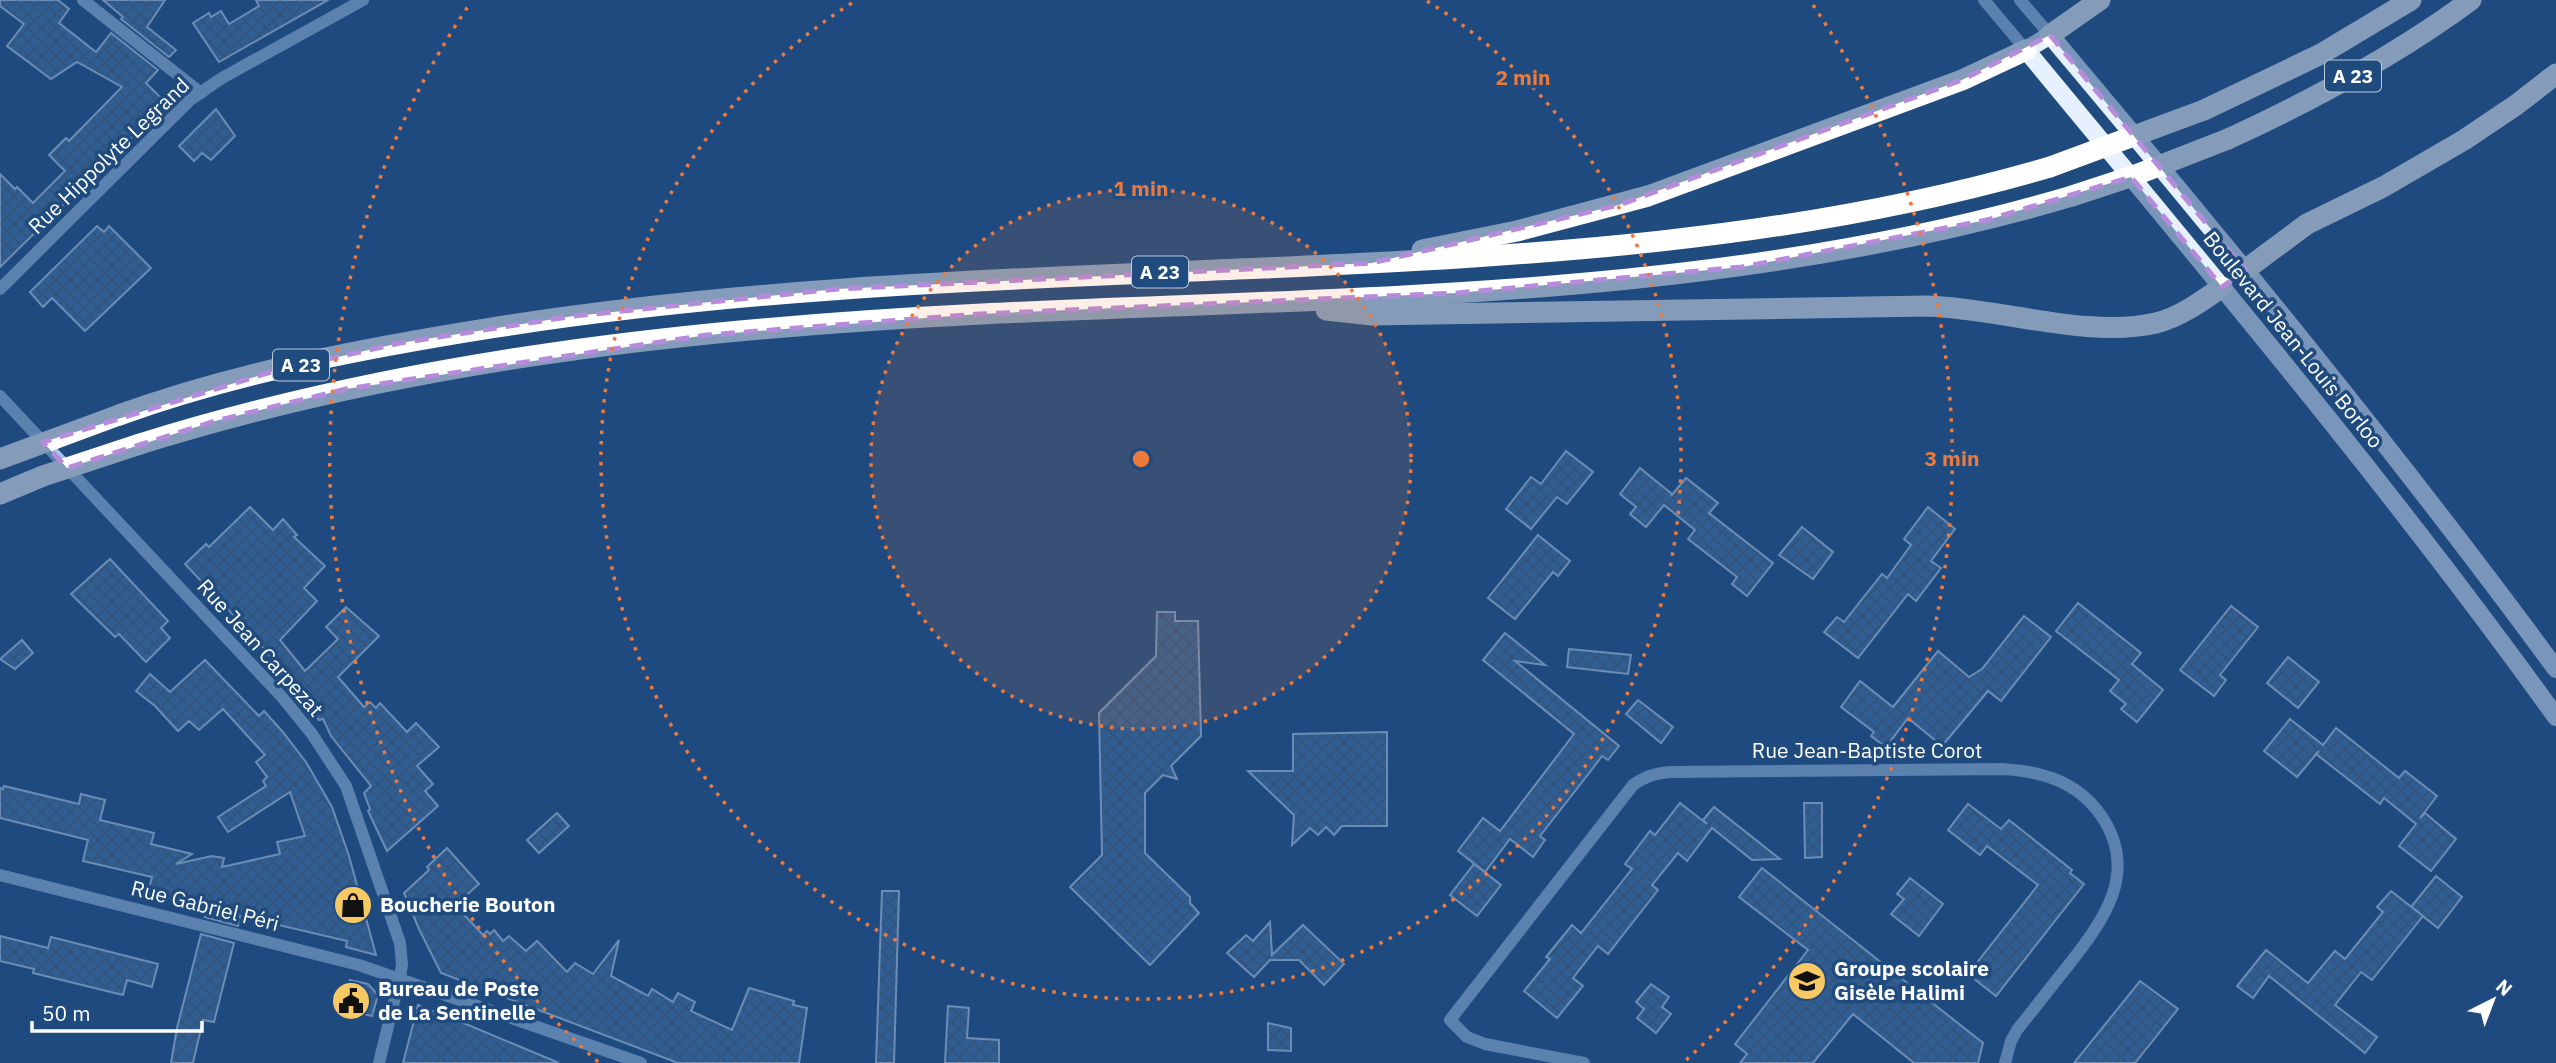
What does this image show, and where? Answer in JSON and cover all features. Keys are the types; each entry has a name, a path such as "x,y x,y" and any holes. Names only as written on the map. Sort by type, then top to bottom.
{"highway":[{"path":"2050,35 2100,0"},
{"name":"A 23","path":"0,459 119,415 229,383 354,353 442,336 615,310 774,294 938,282 1372,263 1580,250 1737,233 1883,208 2050,167 2204,110 2321,54 2411,0"},
{"name":"A 23","path":"0,494 55,472 215,421 346,389 433,372 605,346 895,319 1457,293 1615,281 1728,269 1837,252 1987,220 2073,196 2153,169 2228,139 2308,101 2358,74 2471,0"},
{"path":"1372,263 1517,231 1639,199 1973,76 2026,50"},
{"path":"2245,270 2307,224 2383,187 2464,140 2556,74"},
{"path":"1265,302 1371,315 1943,307 2103,327 2157,323 2188,309 2222,287"}],"main road":[{"path":"2026,50 2050,35"},
{"name":"Boulevard Jean-Louis Borloo","path":"2050,35 2245,270 2499,590 2556,669"},
{"name":"Boulevard Jean-Louis Borloo","path":"2026,50 2222,287 2440,560 2556,717"},
{"path":"2222,287 2245,270"}],"street":[{"path":"83,0 201,93"},
{"name":"Rue Hippolyte Legrand","path":"0,289 178,112 201,93 222,78 363,0"},
{"name":"Boulevard Jean-Louis Borloo","path":"1984,0 2026,50"},
{"name":"Boulevard Jean-Louis Borloo","path":"2020,0 2050,35"},
{"name":"Rue Jean Carpezat","path":"0,396 282,697 324,750 353,803 402,954 400,977 379,1063"},
{"name":"Rue Jean-Baptiste Corot","path":"1584,1063 1485,1044 1467,1037 1450,1020 1633,785 1650,775 1671,772 2023,770 2043,774 2066,784 2091,802 2113,841 2118,876 2110,904 2098,926 2017,1030 2005,1063"},
{"name":"Rue Gabriel Péri","path":"0,875 400,977 641,1063"}],"highlighted area":[{"path":"2050,35 2245,270 2222,287 2131,177 1987,220 1742,267 1457,293 979,314 707,335 346,389 215,421 67,468 43,442 271,372 400,343 574,316 837,289 1372,263 1619,205 1962,80"}],"building":[{"path":"0,0 58,0 69,9 59,23 96,52 111,33 158,70 146,83 170,107 167,111 162,108 0,267 0,174 33,203 65,171 49,155 66,138 69,141 122,87 77,62 51,79 7,46 24,24 0,6"},
{"path":"103,0 165,0 147,27 176,50 169,57 121,19 123,17"},
{"path":"256,0 328,0 219,62 193,23 209,13 211,17 221,11 229,24 259,6"},
{"path":"216,109 235,136 211,160 202,153 194,161 179,146"},
{"path":"97,226 104,232 109,226 151,268 85,331 52,298 43,307 30,292"},
{"path":"1566,451 1593,472 1567,504 1557,497 1531,529 1506,509 1531,477 1541,484"},
{"path":"1640,468 1672,494 1671,496 1686,478 1718,503 1709,513 1773,563 1747,596 1732,584 1737,577 1688,539 1695,530 1664,505 1646,527 1630,514 1636,507 1620,494"},
{"path":"250,507 273,530 283,519 297,535 294,537 325,566 304,588 317,601 280,640 305,671 338,639 326,627 346,607 379,636 338,677 364,707 370,702 376,708 380,703 407,732 416,723 439,747 417,766 433,784 425,791 438,806 387,851 368,811 370,809 364,793 371,786 331,736 323,719 319,720 256,639 185,564 206,544 209,547"},
{"path":"1928,507 1955,529 1931,561 1941,568 1916,601 1908,594 1858,658 1824,632 1837,617 1844,622 1882,574 1887,578 1911,545 1904,539"},
{"path":"1802,527 1833,552 1813,579 1779,555"},
{"path":"1538,535 1570,561 1558,576 1553,572 1515,619 1488,598"},
{"path":"110,559 168,621 161,628 170,638 146,662 119,634 115,637 71,594"},
{"path":"2078,603 2141,653 2132,664 2163,690 2137,722 2121,709 2126,704 2110,691 2119,680 2056,631"},
{"path":"2231,606 2258,627 2220,675 2226,680 2214,696 2180,670"},
{"path":"1157,612 1175,612 1175,621 1198,621 1201,736 1171,766 1177,779 1163,775 1145,793 1145,853 1190,897 1190,903 1199,913 1150,965 1070,887 1102,855 1099,713 1156,656"},
{"path":"2024,616 2051,637 2001,701 1988,691 1942,746 1908,718 1886,747 1871,736 1874,732 1841,707 1860,681 1893,707 1938,651 1969,677 1982,669"},
{"path":"1505,633 1545,665 1515,661 1619,746 1608,760 1602,756 1540,836 1545,840 1533,857 1510,839 1485,872 1458,851 1483,818 1500,831 1574,734 1483,660"},
{"path":"22,640 33,653 15,669 0,659"},
{"path":"1569,649 1631,655 1628,674 1567,667"},
{"path":"2288,657 2319,682 2298,708 2267,683"},
{"path":"205,660 259,716 264,711 306,762 332,807 349,856 376,955 346,947 347,941 240,916 238,926 172,905 173,899 148,893 152,877 83,861 88,840 0,818 0,788 3,789 4,786 79,804 81,794 105,800 100,820 154,833 151,844 192,854 176,864 212,856 224,858 222,867 280,854 277,842 305,836 290,792 228,832 218,817 266,786 263,781 267,777 256,762 265,755 223,709 199,730 189,721 178,731 155,706 136,691 150,674 170,692"},
{"path":"1638,700 1673,727 1661,743 1626,714"},
{"path":"2290,719 2323,745 2336,728 2399,778 2405,771 2437,796 2420,818 2425,813 2456,839 2431,871 2399,846 2416,824 2384,798 2380,804 2316,754 2297,777 2264,751"},
{"path":"1387,732 1387,826 1342,826 1334,835 1326,827 1318,835 1310,828 1292,845 1294,815 1248,771 1293,771 1293,734"},
{"path":"1680,803 1707,824 1703,820 1714,807 1780,859 1752,860 1712,828 1687,861 1678,853 1652,885 1658,890 1608,954 1598,946 1573,978 1583,986 1557,1018 1524,991 1550,959 1546,957 1572,925 1581,933 1632,869 1625,864 1650,831 1655,835"},
{"path":"1804,803 1822,803 1822,857 1805,858"},
{"path":"1968,804 2001,829 2009,820 2072,870 2070,873 2084,884 1996,996 1968,974 2038,885 1987,846 1980,855 1948,830"},
{"path":"557,813 569,826 539,853 527,840"},
{"path":"447,848 479,884 455,905 483,935 494,930 503,941 509,936 526,951 537,941 567,972 575,963 593,974 619,940 611,976 648,996 652,989 673,1002 678,993 695,1002 691,1011 732,1030 749,988 794,1001 793,1005 807,1008 799,1063 678,1063 441,973 404,893 429,870 427,867"},
{"path":"1474,864 1501,885 1477,916 1450,895"},
{"name":"Groupe scolaire Gisèle Halimi","path":"1762,868 1983,1043 1978,1063 1914,1063 1853,1014 1813,1063 1740,1063 1747,1054 1735,1044 1808,950 1739,897"},
{"path":"2436,876 2462,897 2438,928 2411,907"},
{"path":"1910,878 1943,904 1919,936 1891,914 1904,899 1897,894"},
{"path":"882,891 899,891 894,1063 876,1063"},
{"path":"2391,891 2423,916 2372,980 2361,972 2335,1005 2377,1037 2365,1053 2269,976 2253,998 2237,986 2266,950 2308,983 2335,951 2345,959 2383,912 2377,907"},
{"path":"1270,922 1272,955 1303,925 1344,964 1324,985 1299,960 1270,960 1254,977 1227,953 1246,935 1253,941"},
{"path":"201,934 234,943 214,1022 203,1020 193,1063 171,1063 177,1028"},
{"path":"0,936 48,948 51,937 158,964 152,987 127,980 123,995 33,973 34,969 0,961"},
{"name":"Bureau de Poste de La Sentinelle","path":"350,980 368,984 378,995 372,1016 343,1009"},
{"path":"2140,981 2178,1009 2135,1063 2074,1063"},
{"path":"1651,984 1669,997 1662,1007 1671,1014 1656,1033 1637,1018 1644,1009 1636,1002"},
{"path":"418,1005 473,1027 559,1063 403,1063"},
{"path":"948,1006 969,1008 967,1038 999,1040 999,1063 945,1063"},
{"path":"1268,1023 1291,1028 1291,1051 1268,1050"}],"place":[{"name":"Boucherie Bouton","path":"353,905"},
{"name":"Groupe scolaire Gisèle Halimi","path":"1807,981"},
{"name":"Bureau de Poste de La Sentinelle","path":"351,1001"}]}
